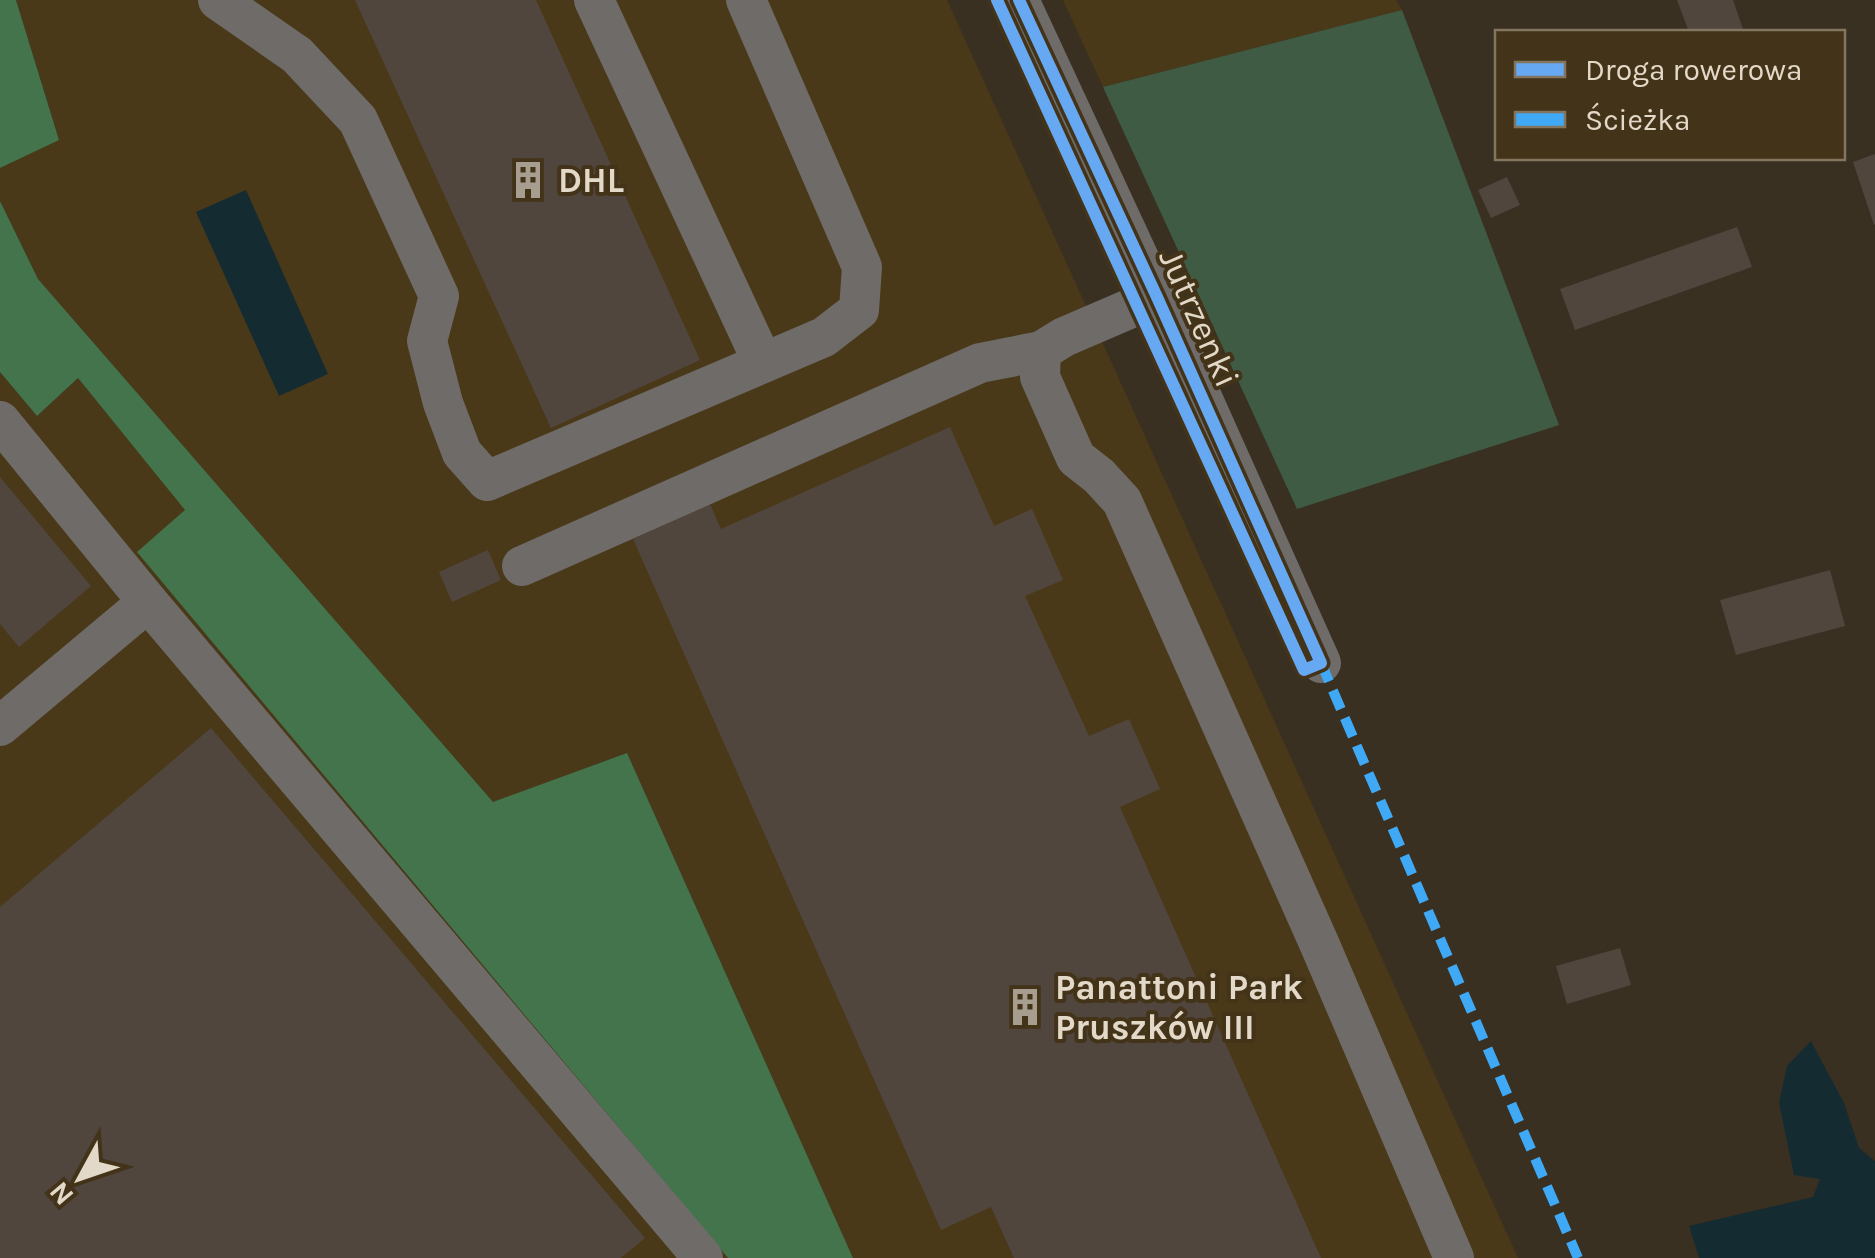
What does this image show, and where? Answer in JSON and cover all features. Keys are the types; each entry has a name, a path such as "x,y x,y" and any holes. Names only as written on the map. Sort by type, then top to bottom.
{"street":[{"path":"218,0 297,55 358,120 439,296 427,342 462,453 487,481 824,337 858,310 862,267 746,0"},
{"path":"594,0 763,363"},
{"name":"Jutrzenki","path":"1018,0 1157,297 1320,663"},
{"path":"522,566 980,363 1042,351 1064,337 1157,297"},
{"path":"1042,351 1040,378 1076,458 1122,501 1454,1258"},
{"path":"0,421 148,602 703,1258"},
{"path":"0,726 148,602"}],"shaded area":[{"path":"16,0 947,0 1518,1258 853,1258 627,753 493,803 38,279 0,201 0,168 59,139"},
{"path":"1063,0 1396,0 1402,10 1103,87"},
{"path":"0,372 37,416 78,378 186,510 138,553 728,1258 0,1258"}],"green space":[{"path":"0,0 16,0 59,140 0,168"},
{"path":"1402,10 1559,425 1297,509 1103,87"},
{"path":"0,201 38,279 493,802 627,753 853,1258 728,1258 137,552 185,510 78,378 37,416 0,372"}],"water":[{"path":"246,190 328,374 279,396 196,212"},
{"path":"1811,1041 1844,1103 1859,1148 1875,1161 1875,1258 1699,1258 1689,1226 1813,1197 1820,1179 1794,1175 1779,1103 1787,1066"}],"building":[{"name":"DHL","path":"355,0 536,0 700,360 551,428"},
{"path":"1677,0 1733,0 1743,30 1688,30"},
{"path":"1875,154 1875,224 1874,225 1853,162"},
{"path":"1507,177 1520,205 1491,218 1478,190"},
{"path":"1737,227 1752,267 1575,330 1560,289"},
{"name":"Panattoni Park Pruszków III","path":"950,427 994,526 1032,509 1063,580 1025,596 1089,736 1129,719 1160,789 1120,807 1321,1258 1014,1258 991,1207 941,1230 633,539 710,504 721,529"},
{"path":"0,477 91,586 19,647 0,624"},
{"path":"488,550 501,580 452,602 439,572"},
{"path":"1830,570 1845,626 1736,655 1720,600"},
{"path":"211,728 645,1238 621,1258 0,1258 0,907"},
{"path":"1620,948 1631,985 1567,1004 1556,966"}],"marked path":[{"path":"1321,663 1578,1258"}],"cycle path":[{"path":"997,0 1304,670 1321,663 1019,0"}],"place":[{"name":"DHL","path":"528,180"},
{"name":"Panattoni Park Pruszków III","path":"1025,1007"}]}
